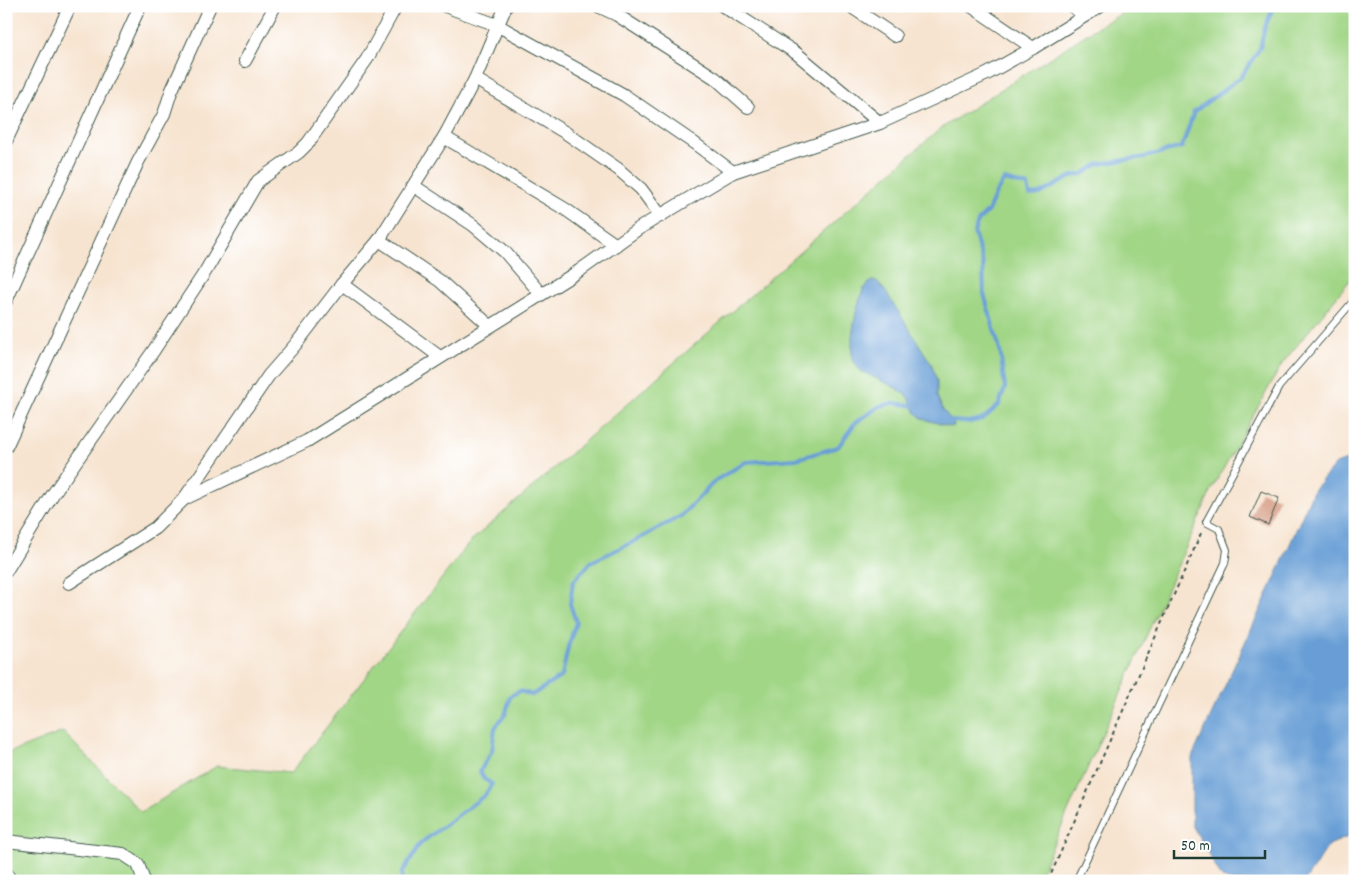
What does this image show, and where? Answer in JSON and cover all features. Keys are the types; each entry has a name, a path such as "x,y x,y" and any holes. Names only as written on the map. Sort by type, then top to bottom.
{"street":[{"path":"6,142 70,6"},
{"path":"6,301 140,6"},
{"path":"6,447 138,162 164,114 171,92 210,6"},
{"path":"245,61 274,6"},
{"path":"6,571 53,494 154,350 205,272 258,181 308,143 366,59 396,6"},
{"path":"446,6 498,26 624,95 733,172"},
{"path":"69,582 154,528 184,499 270,375 379,240 444,137 475,79 506,6"},
{"path":"598,6 617,15 715,78 748,107"},
{"path":"723,6 796,53 880,123"},
{"path":"850,6 895,36"},
{"path":"971,6 1033,48"},
{"path":"1072,6 1084,16"},
{"path":"184,499 307,441 733,172 880,123 987,74 1101,6"},
{"path":"475,79 566,133 618,169 641,189 661,216"},
{"path":"444,137 565,209 616,245"},
{"path":"414,186 473,225 504,252 541,294"},
{"path":"379,240 440,281 490,326"},
{"path":"342,284 440,357"},
{"path":"6,841 123,854 138,864 144,881"},
{"path":"6,873 10,881"}],"lane":[{"path":"1076,881 1224,563 1226,550 1219,529 1206,522 1279,386 1355,299"}],"path":[{"path":"1048,881 1206,522"}],"green space":[{"path":"1136,6 1355,6 1355,274 1282,364 1212,489 1037,881 6,881 6,754 63,732 141,812 217,766 291,773 470,542 940,129 1099,26"}],"water":[{"path":"871,281 877,281 886,292 932,365 937,381 937,396 943,410 954,426 951,427 923,419 916,413 908,397 896,388 861,371 852,360 852,336 856,312 863,290"},
{"path":"1355,457 1355,834 1329,845 1305,881 1232,881 1222,878 1192,825 1192,757 1314,489 1336,464"}],"building":[{"path":"1261,491 1279,498 1268,525 1250,517"}],"waterway":[{"path":"950,421 969,422 983,419 999,405 1005,388 1000,350 984,294 983,264 974,232 979,220 988,211 1004,180 1028,186 1030,195 1040,194 1072,176 1083,174 1099,164 1145,157 1182,147 1194,112 1241,77 1260,48 1265,27 1274,6"},
{"path":"402,881 402,873 421,843 485,795 492,784 484,779 480,771 492,751 495,728 506,713 510,696 520,691 532,695 562,676 576,622 570,604 573,582 591,562 681,516 716,480 746,462 796,459 838,447 855,423 880,406 894,403 916,406"}]}
